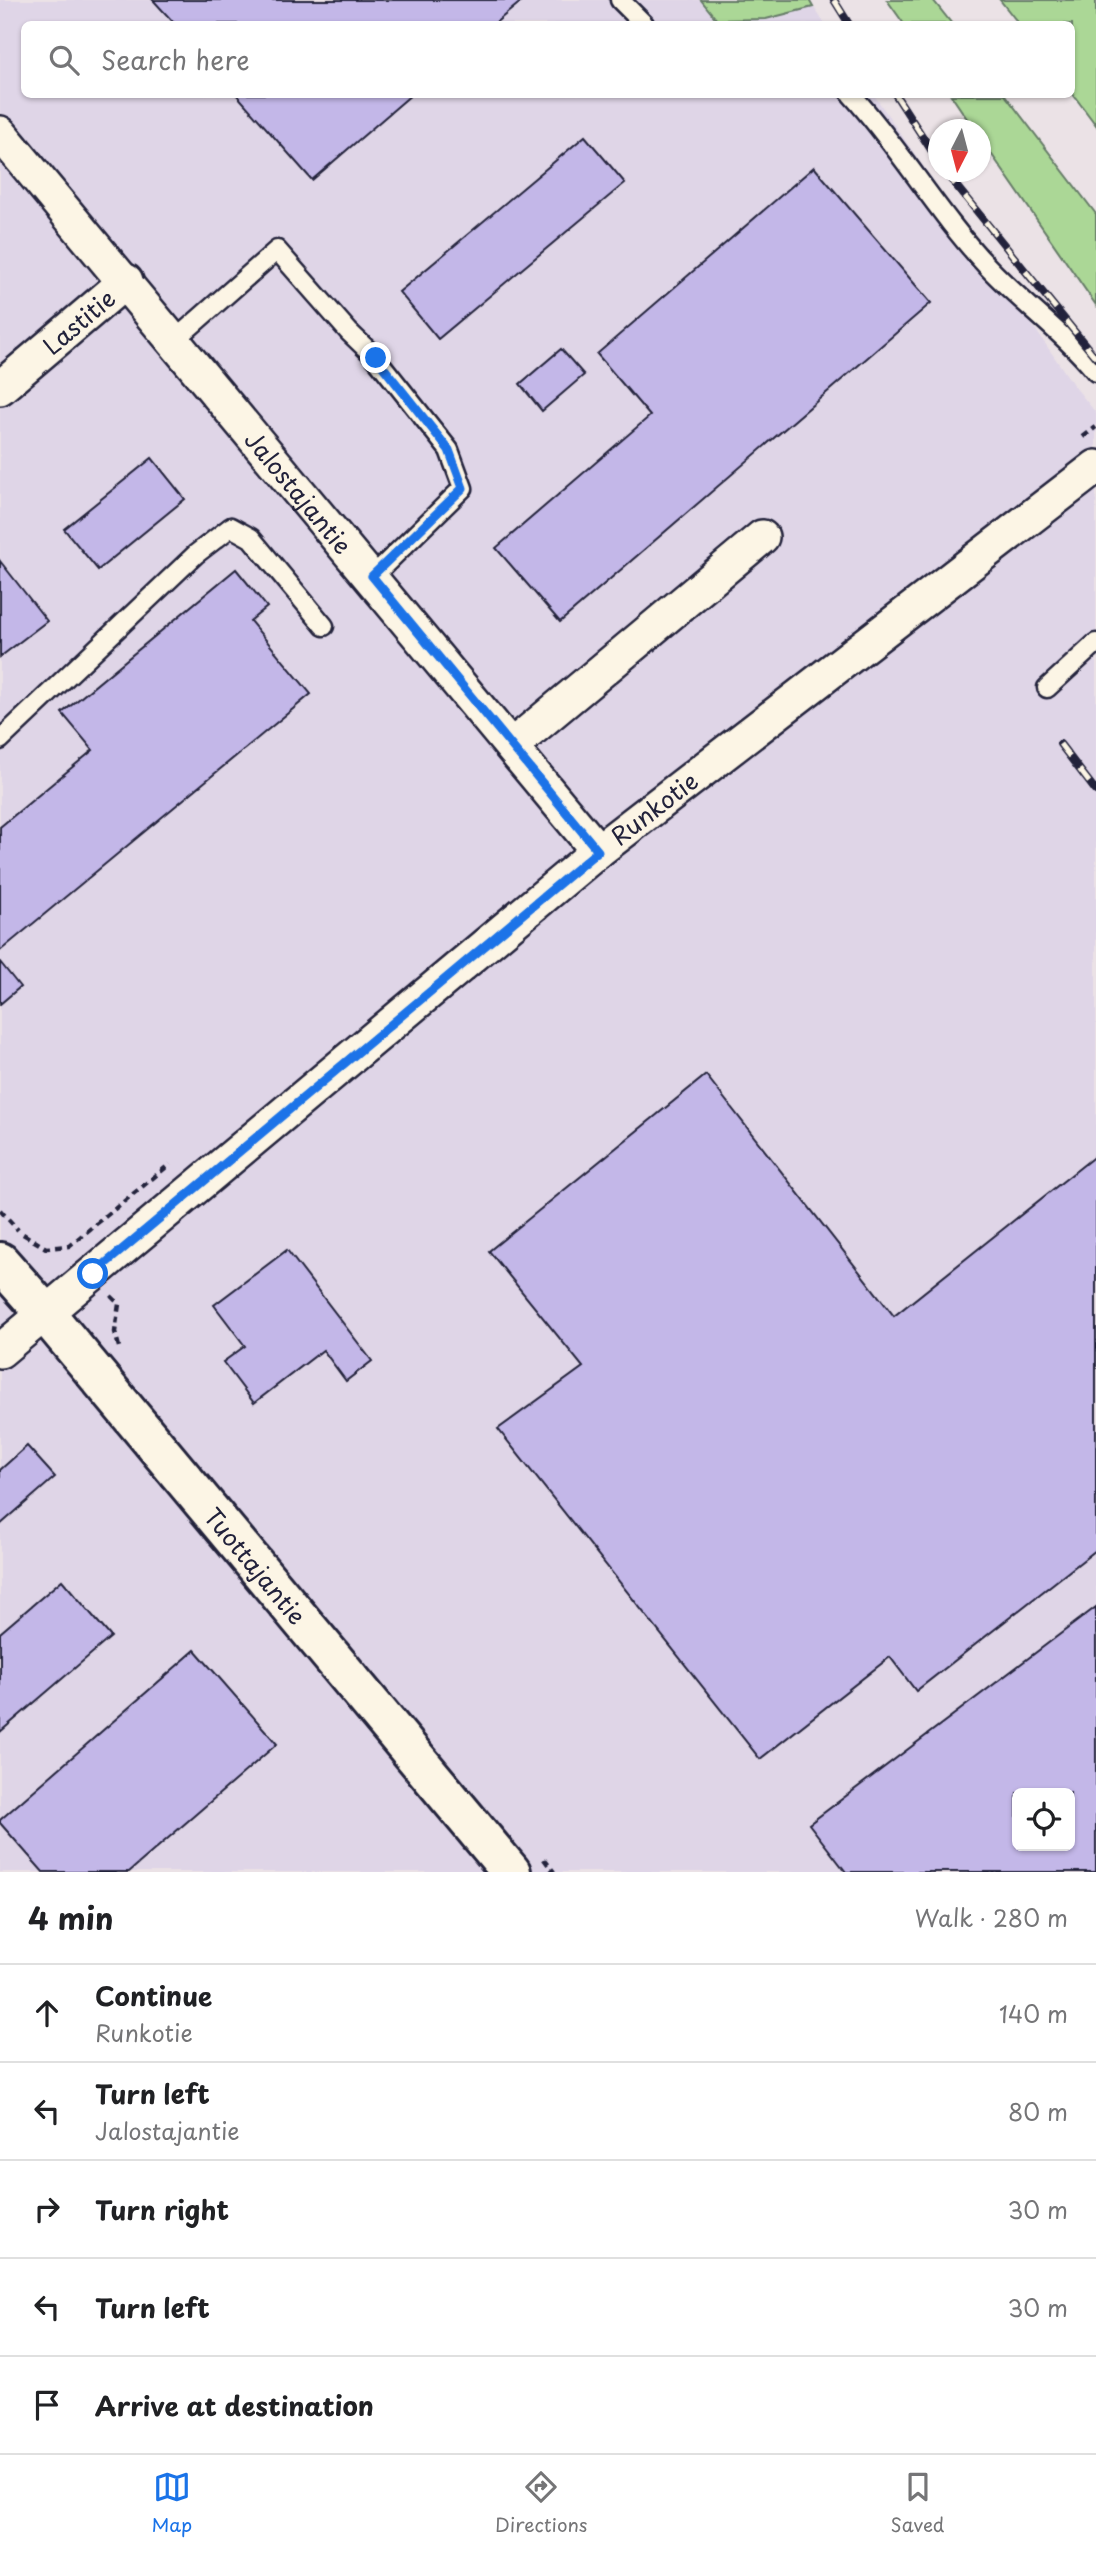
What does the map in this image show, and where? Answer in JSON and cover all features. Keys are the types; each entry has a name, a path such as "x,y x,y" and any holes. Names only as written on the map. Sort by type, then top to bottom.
{"street":[{"name":"Jalostajantie","path":"0,132 598,851"},
{"name":"Lastitie","path":"0,388 126,281"},
{"name":"Runkotie","path":"0,1351 598,851 1096,467"},
{"path":"513,746 762,537"},
{"name":"Tuottajantie","path":"9,1246 46,1314 511,1872"}],"lane":[{"path":"620,0 641,21"},
{"path":"855,98 988,267 1095,370"},
{"path":"175,340 277,250 349,332 376,358 449,450 463,488 372,576"},
{"path":"0,740 196,554 231,527 251,538 324,626"},
{"path":"1047,688 1096,643"}],"path":[{"path":"0,1210 9,1246"}],"shaded area":[{"path":"0,0 809,0 823,21 21,21 21,98 876,98 928,173 928,182 934,182 1075,387 1096,413 1096,1872 0,1872"}],"green space":[{"path":"701,0 809,0 813,7 766,19 717,20"},
{"path":"887,0 933,0 950,21 902,21"},
{"path":"1000,0 1096,0 1096,125 1075,97 1075,21 1017,21"},
{"path":"953,98 1007,98 1096,214 1096,305 991,153 991,119 967,119"}],"building":[{"path":"153,0 523,0 498,21 172,21"},
{"path":"240,98 407,98 312,180"},
{"path":"585,136 625,183 438,339 399,292"},
{"path":"814,167 931,303 560,622 496,548 650,416 597,354"},
{"path":"561,349 584,375 542,411 520,384"},
{"path":"152,458 185,499 98,570 64,529"},
{"path":"0,561 47,621 0,657"},
{"path":"236,569 267,607 250,621 311,694 0,951 0,827 93,750 62,713"},
{"path":"0,962 20,987 0,1004"},
{"path":"706,1075 894,1316 1096,1155 1096,1550 916,1691 890,1657 760,1759 498,1429 583,1367 489,1251"},
{"path":"287,1250 372,1361 346,1381 323,1350 254,1403 223,1362 245,1346 214,1305"},
{"path":"27,1446 55,1477 0,1525 0,1470"},
{"path":"62,1580 111,1637 0,1732 0,1633"},
{"path":"1096,1607 1096,1872 846,1872 809,1824"},
{"path":"195,1650 277,1744 129,1872 43,1872 0,1820"}],"railway":[{"path":"834,0 847,21"},
{"path":"898,98 928,145"},
{"path":"953,182 1096,358"},
{"path":"1060,744 1096,791"}],"route":[{"path":"93,1274 598,851 372,576 463,488 449,450 376,358"}]}
